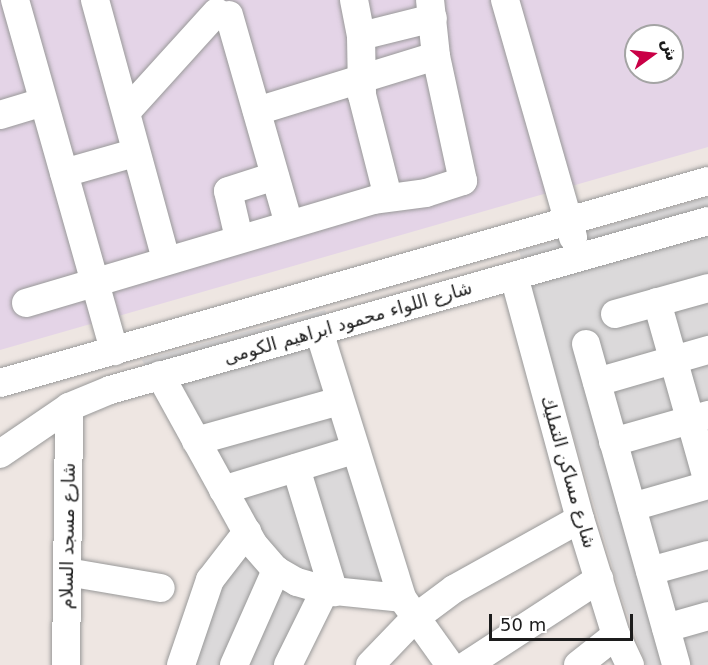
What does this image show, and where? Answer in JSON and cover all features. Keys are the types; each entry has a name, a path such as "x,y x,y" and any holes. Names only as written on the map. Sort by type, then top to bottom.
{"street":[{"path":"95,0 128,110 134,153 165,260"},
{"path":"354,0 362,36 360,80 388,197"},
{"path":"505,0 579,257"},
{"path":"128,110 230,5"},
{"path":"230,5 289,224"},
{"path":"26,303 289,224 388,197 433,191 464,179 436,56 431,9 362,36"},
{"path":"11,14 43,102 114,351"},
{"path":"257,111 436,56"},
{"path":"0,115 43,102"},
{"path":"64,174 134,153"},
{"path":"240,238 228,191 275,176"},
{"path":"4,380 114,351 708,181"},
{"name":"شارع اللواء محمود ابراهيم الكومى","path":"0,454 69,407 160,375 708,220"},
{"name":"شارع مساكن التمليك","path":"514,276 580,519 616,635 630,665"},
{"path":"615,314 708,288"},
{"path":"632,507 708,484 699,418 674,360 657,302"},
{"path":"319,331 354,450 409,608 450,665"},
{"path":"586,344 676,665"},
{"path":"597,382 708,350"},
{"path":"160,375 247,532 276,570 297,582 409,608"},
{"path":"196,441 339,400"},
{"name":"شارع مسجد السلام","path":"66,665 69,407"},
{"path":"613,442 699,418"},
{"path":"223,490 354,450"},
{"path":"288,665 329,591 296,468"},
{"path":"370,665 409,608 461,585 580,519"},
{"path":"181,665 210,580 247,532"},
{"path":"650,571 708,555"},
{"path":"234,665 276,570"},
{"path":"67,572 161,588"},
{"path":"467,665 599,579"},
{"path":"666,628 708,616"},
{"path":"578,665 616,635"}],"shaded area":[{"path":"0,0 708,0 708,147 0,350"},
{"path":"708,197 708,665 646,665 621,596 519,251"},
{"path":"325,310 403,585 342,584 298,665 187,665 208,597 247,541 142,360"}]}
